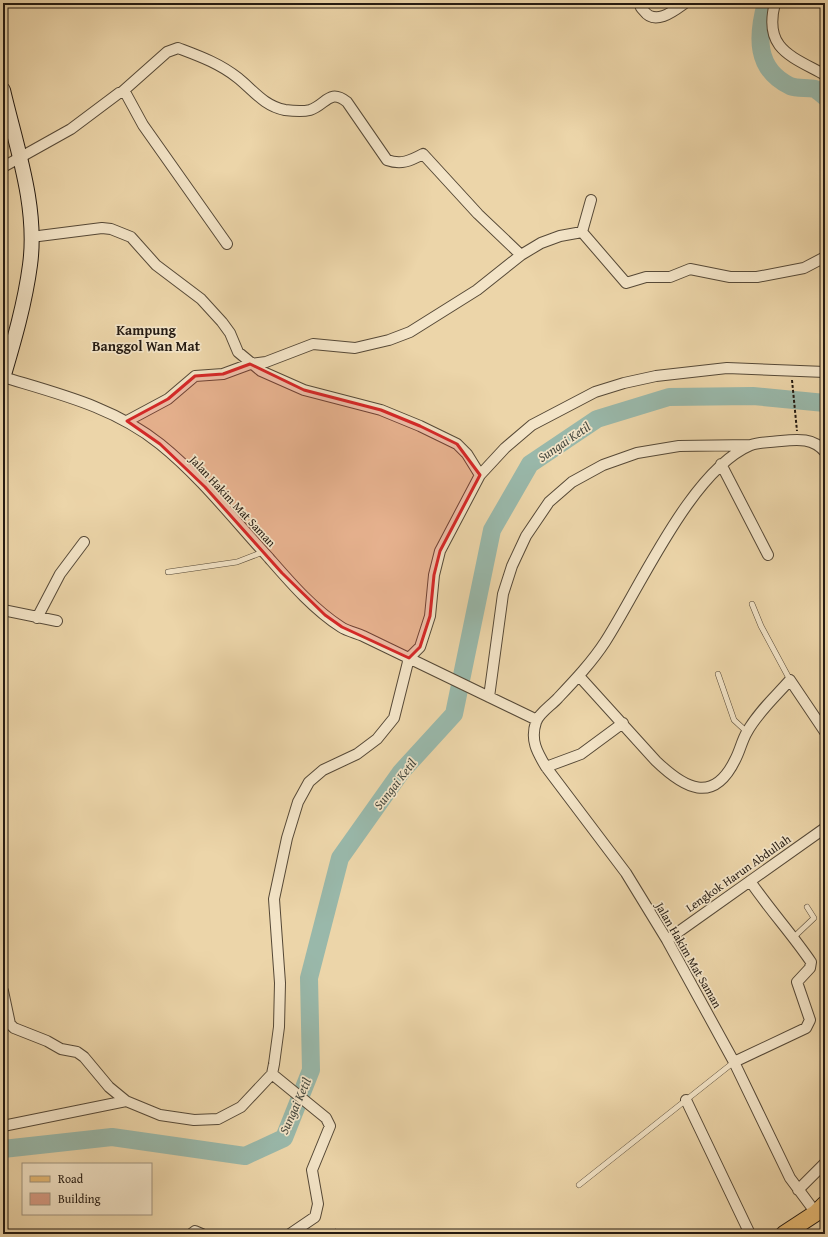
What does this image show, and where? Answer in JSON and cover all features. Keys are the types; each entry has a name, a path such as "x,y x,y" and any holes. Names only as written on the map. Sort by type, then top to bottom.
{"main road":[{"path":"3,90 27,190 31,237 31,264 16,334 3,377"},
{"path":"784,1234 820,1208"}],"street":[{"path":"640,3 640,6 647,15 654,18 669,14 685,3"},
{"path":"775,3 771,21 772,32 777,44 796,59 825,75"},
{"path":"3,167 71,129 122,92 167,52 178,48 218,64 238,78 256,96 283,109 294,111 310,110 332,96 340,96 347,102 387,160 398,164 412,160 423,154 478,214 521,255"},
{"path":"122,92 128,95 143,125 227,244"},
{"path":"582,232 591,200"},
{"path":"31,237 102,228 111,229 131,237 156,265 201,299 230,333 238,352 250,364 261,371 304,390 382,410 420,426 457,444 468,454 480,475"},
{"path":"127,421 168,398 195,376 223,374 250,364 266,362 313,344 355,348 388,340 410,332 478,290 521,255 541,243 560,236 582,232"},
{"path":"582,232 626,282 646,277 670,277 690,269 730,277 757,277 804,268 825,257"},
{"path":"3,991 10,1024 14,1028 47,1041 60,1049 77,1052 84,1057 110,1087 126,1101 160,1115 194,1120 218,1119 241,1107 272,1074 279,1027 280,983 274,899 287,838 298,802 309,782 324,770 357,754 377,739 394,718 402,693 410,658 420,647 430,616 434,575 440,552 480,475 505,448 532,425 595,392 624,383 656,376 727,368 825,372"},
{"name":"Jalan Hakim Mat Saman","path":"3,377 88,402 127,421 160,444 188,470 301,593 342,627 410,658 537,720 533,733 536,749 546,767 626,873 667,940 734,1062 790,1178 798,1190 820,1208"},
{"path":"489,697 504,594 512,566 526,536 549,502 572,482 603,465 637,454 679,446 752,445 798,439 810,441 824,448"},
{"path":"537,720 580,676 605,643 670,530 700,490 721,464 752,445"},
{"path":"721,464 768,555"},
{"path":"37,618 60,574 84,542"},
{"path":"3,610 57,621"},
{"path":"580,676 666,771 698,789 708,789 722,779 735,761 747,732 790,680 825,732"},
{"path":"546,767 581,754 623,723"},
{"name":"Lengkok Harun Abdullah","path":"667,940 825,828"},
{"path":"734,1062 806,1028 809,1024 809,1015 798,982 810,968 811,962 794,937 770,911 750,880"},
{"path":"272,1074 326,1118 330,1126 311,1176 318,1204 315,1217 293,1233"},
{"path":"686,1100 750,1234"},
{"path":"3,1126 126,1101"},
{"path":"798,1190 825,1163"},
{"path":"191,1234 195,1231 202,1234"}],"lane":[{"path":"168,572 237,562 263,552"},
{"path":"752,604 761,626 790,680"},
{"path":"718,674 734,720 747,732"},
{"path":"794,937 814,918 807,907"},
{"path":"579,1185 734,1062"}],"path":[{"path":"793,383 798,434"}],"highlighted area":[{"path":"250,364 304,390 381,410 420,426 457,444 480,475 440,551 434,575 430,616 420,647 409,658 342,627 325,615 282,573 205,487 160,444 127,421 168,399 195,376 223,374"}],"building":[{"path":"336,1229 339,1234 328,1234"}],"waterway":[{"path":"766,3 760,39 765,61 770,70 779,79 790,86 815,89 825,97"},
{"name":"Sungai Ketil","path":"3,1149 112,1137 245,1156 284,1138 311,1070 309,978 340,858 401,772 454,714 492,530 530,464 597,419 669,397 753,396 825,403"}],"district":[{"name":"Kampung Banggol Wan Mat","path":"146,338"}]}
